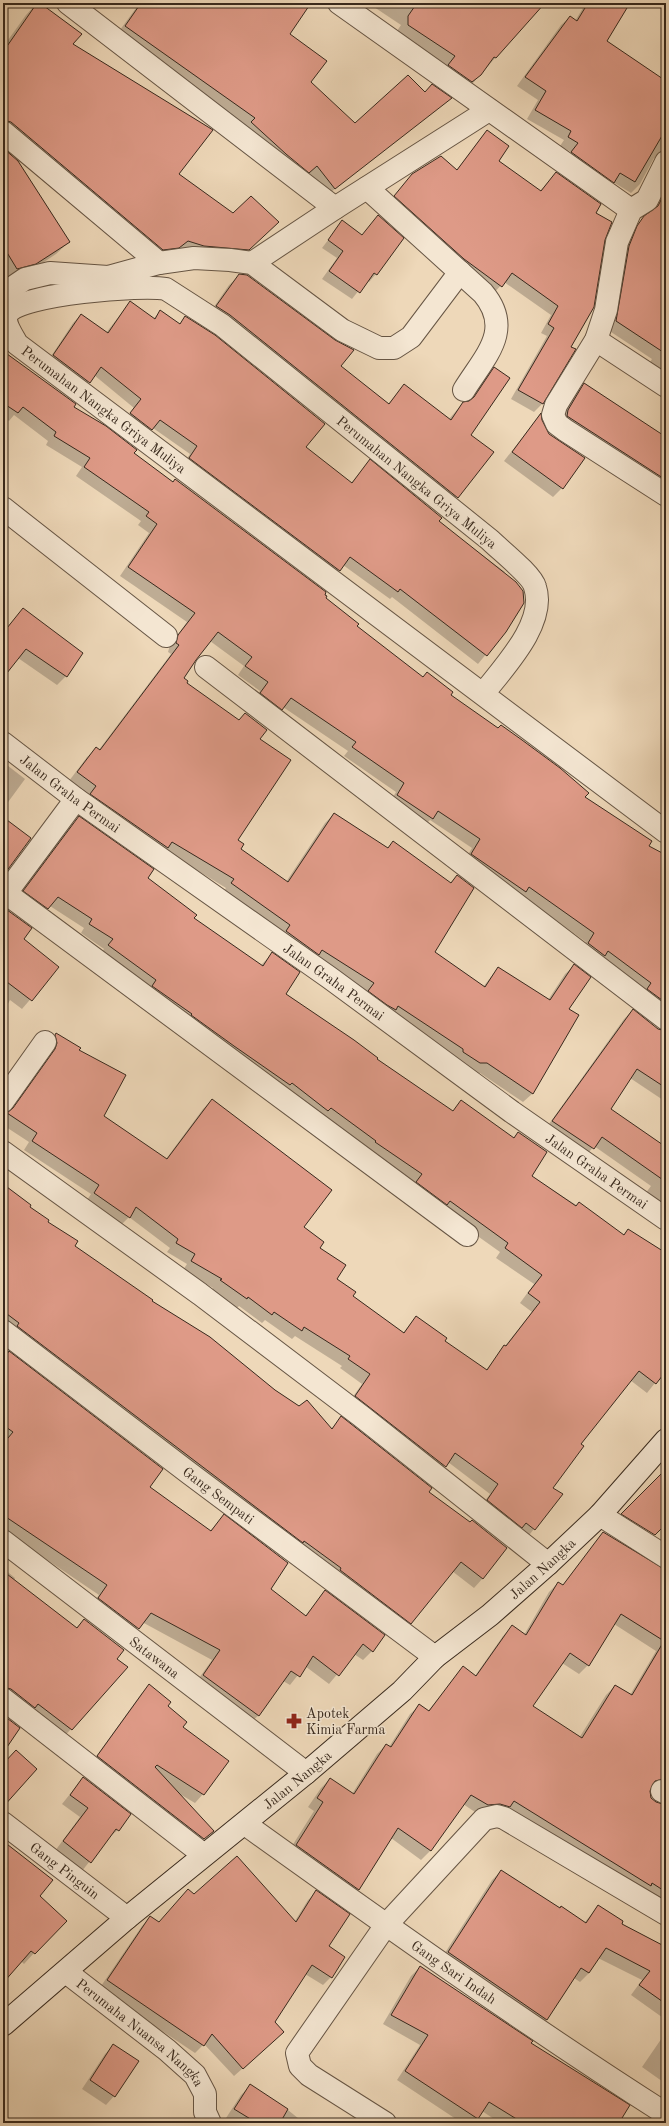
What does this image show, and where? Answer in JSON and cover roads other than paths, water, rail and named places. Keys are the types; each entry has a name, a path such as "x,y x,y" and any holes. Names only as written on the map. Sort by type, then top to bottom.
{"street":[{"path":"68,3 335,208"},
{"path":"339,3 631,210"},
{"path":"252,264 335,208 489,110"},
{"path":"3,132 159,263"},
{"path":"666,162 647,200 631,210 617,242 606,310 596,340 553,411 554,419 565,430 666,495"},
{"path":"367,188 483,293 493,305 498,321 496,338 464,390"},
{"path":"3,294 25,279 50,273 108,277 159,263 194,258 230,260 252,264 342,330 379,348 394,348 411,337 460,272"},
{"name":"Perumahan Nangka Griya Muliya","path":"483,694 524,642 533,620 536,602 535,586 529,577 490,540 222,325 166,289 156,287 107,290 42,298 16,306 9,311 6,315 6,323 17,344 666,832"},
{"path":"596,340 666,386"},
{"path":"3,508 166,636"},
{"path":"206,667 666,1019"},
{"name":"Jalan Graha Permai","path":"3,743 76,799 330,978 512,1112 666,1219"},
{"path":"76,799 4,892 467,1234"},
{"path":"3,1101 45,1042"},
{"path":"3,1152 200,1294 361,1416 548,1564"},
{"name":"Gang Sempati","path":"3,1331 188,1473 435,1657"},
{"name":"Jalan Nangka","path":"3,2025 127,1918 204,1855 245,1824 306,1773 402,1691 435,1657 490,1615 548,1564 600,1515 666,1440"},
{"path":"600,1515 666,1557"},
{"name":"Satawana","path":"3,1541 306,1773"},
{"path":"3,1699 204,1855"},
{"path":"385,2123 309,2075 300,2066 297,2053 386,1925 484,1819 497,1816 504,1818 666,1914"},
{"name":"Gang Pinguin","path":"3,1823 127,1918"},
{"name":"Gang Sari Indah","path":"245,1824 386,1925 605,2075 666,2114"},
{"name":"Perumaha Nuansa Nangka","path":"66,1972 167,2050 195,2075 205,2094 205,2112 210,2123"}],"place":[{"name":"Apotek Kimia Farma","path":"294,1721"}]}
